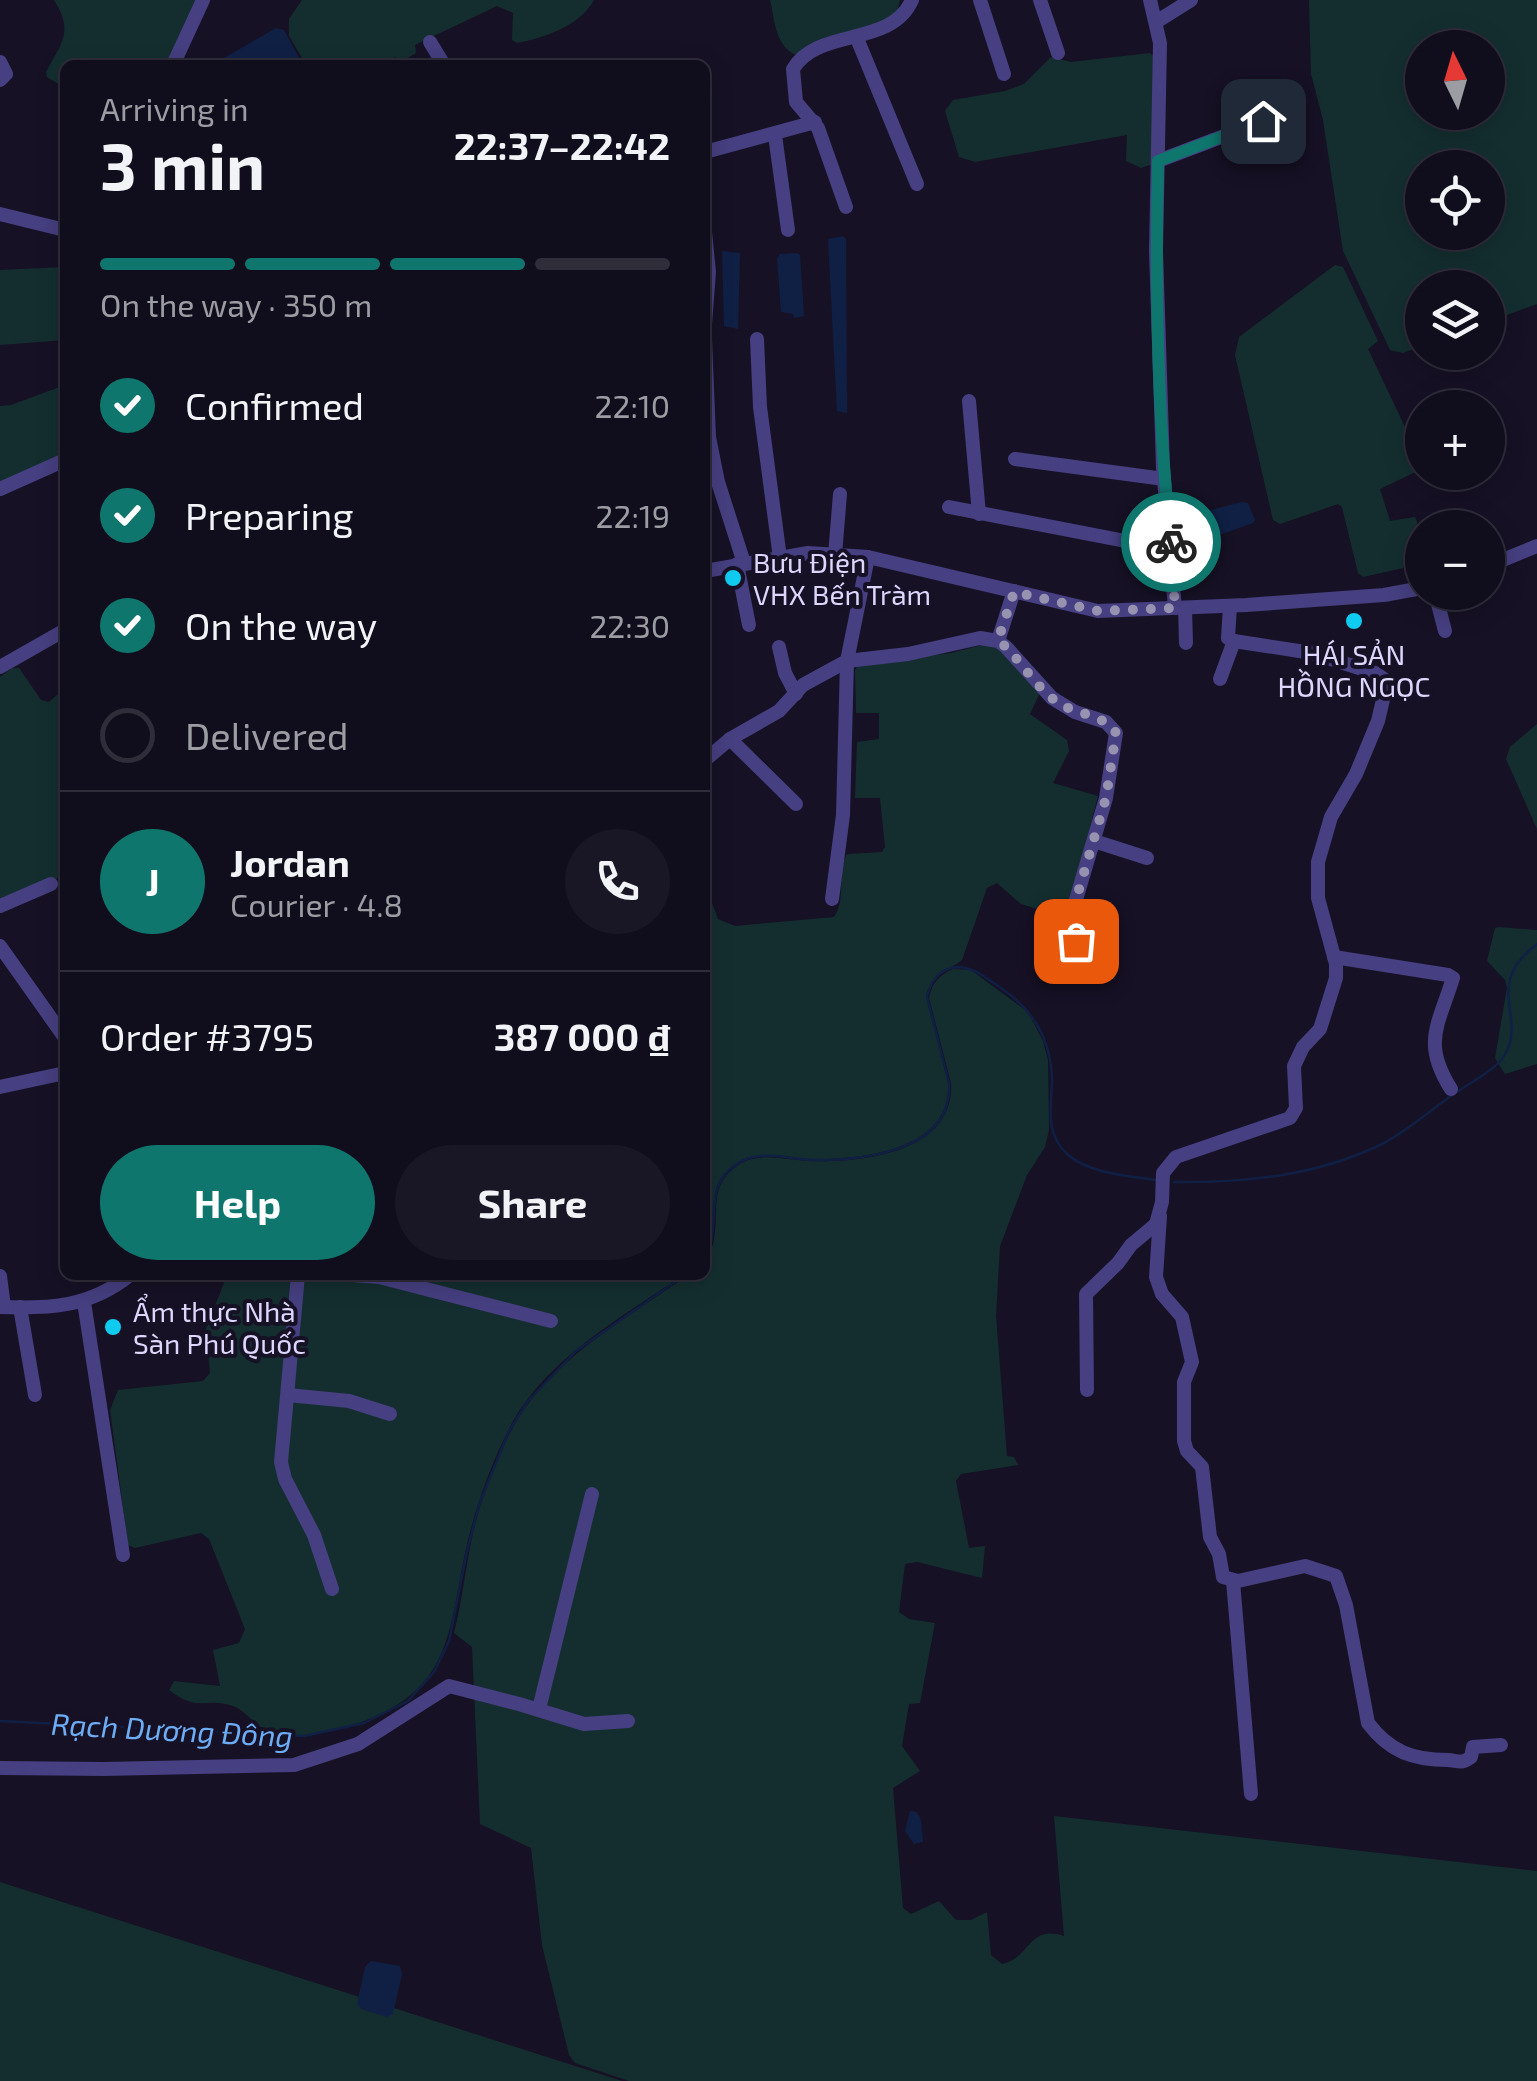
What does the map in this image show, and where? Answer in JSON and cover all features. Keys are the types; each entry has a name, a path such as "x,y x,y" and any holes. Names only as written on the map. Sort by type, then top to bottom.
{"street":[{"path":"174,60 203,0"},
{"path":"846,207 815,122 796,102 793,68 817,50 897,21 912,0"},
{"path":"980,0 1004,74"},
{"path":"1040,0 1058,53"},
{"path":"1150,0 1160,43 1156,251 1164,479 1186,643"},
{"path":"1156,22 1191,0"},
{"path":"856,36 916,184"},
{"path":"430,42 441,60"},
{"path":"0,62 6,74 0,80"},
{"path":"1158,161 1298,108"},
{"path":"710,151 815,122"},
{"path":"775,135 788,230"},
{"path":"0,214 60,229"},
{"path":"757,339 760,407 780,558"},
{"path":"969,401 979,514"},
{"path":"1014,459 1164,479"},
{"path":"0,489 60,462"},
{"path":"710,471 741,564 749,624"},
{"path":"834,555 840,494"},
{"path":"948,507 1172,550"},
{"path":"1505,559 1537,546"},
{"path":"710,570 808,553 868,557 1098,611 1230,606 1405,592"},
{"path":"832,899 844,815 847,661 868,557"},
{"path":"998,640 1014,592"},
{"path":"1230,606 1228,638 1312,653 1375,673 1384,679 1385,691 1378,721 1356,774 1331,817 1318,862 1318,898 1336,978 1320,1030 1303,1047 1294,1066 1296,1108 1290,1118 1176,1157 1162,1173 1156,1277 1162,1294 1182,1318 1192,1358 1183,1390 1184,1441 1187,1451 1200,1462 1206,1479 1210,1537 1219,1554 1223,1577 1233,1581 1304,1566 1336,1576 1346,1606 1368,1723 1374,1731 1395,1748 1426,1762 1463,1763 1473,1747 1500,1745"},
{"path":"1440,610 1445,632"},
{"path":"0,667 60,633"},
{"path":"710,756 730,739 779,711 803,685 847,661 908,654 980,638 998,640 1052,698 1114,728 1116,738 1106,798 1070,928 1094,963"},
{"path":"1220,679 1234,641"},
{"path":"780,647 785,674 796,694"},
{"path":"730,739 796,804"},
{"path":"1094,841 1147,858"},
{"path":"0,906 52,884"},
{"path":"0,946 60,1031"},
{"path":"1334,957 1453,978 1432,1045 1438,1069 1452,1088"},
{"path":"0,1087 60,1074"},
{"path":"1086,1390 1084,1309 1088,1289 1118,1263 1160,1216"},
{"path":"0,1276 35,1396"},
{"path":"8,1307 84,1302 124,1280"},
{"path":"298,1280 282,1469 314,1535 332,1589"},
{"path":"390,1280 551,1322"},
{"path":"84,1302 123,1555"},
{"path":"288,1395 348,1401 390,1414"},
{"path":"539,1709 592,1494"},
{"path":"1233,1581 1251,1794"},
{"path":"0,1768 294,1766 358,1744 449,1686 584,1724 628,1721"}],"green space":[{"path":"54,0 199,0 171,60 60,60 60,85 46,72 64,37"},
{"path":"302,0 594,0 571,24 517,43 512,40 513,13 497,6 415,45 416,53 404,60 303,60 289,36 289,19"},
{"path":"770,0 900,0 895,19 798,56 780,40"},
{"path":"1309,0 1537,0 1537,304 1505,316 1505,270 1405,270 1405,352 1390,350 1343,251 1323,120 1311,74"},
{"path":"1150,53 1157,59 1153,164 1141,168 1126,161 1127,135 975,162 959,157 945,111 953,100 1024,84 1051,57 1071,62"},
{"path":"1335,265 1343,267 1378,341 1368,349 1405,427 1405,477 1380,489 1390,521 1405,519 1403,568 1363,577 1358,573 1342,507 1338,504 1280,524 1273,520 1235,355 1239,337"},
{"path":"60,267 60,340 0,345 0,270"},
{"path":"60,387 60,455 0,483 0,406"},
{"path":"982,645 999,648 1040,693 1030,714 1067,740 1069,751 1053,783 1098,796 1070,905 1060,916 1021,904 997,883 987,888 962,960 936,979 926,996 948,1082 946,1105 936,1123 920,1137 878,1153 832,1159 763,1155 745,1159 725,1173 718,1184 710,1243 710,897 718,919 735,926 834,917 847,854 882,852 885,847 880,798 855,798 857,742 879,739 879,713 856,713 855,670 859,664 951,653"},
{"path":"19,668 41,700 49,702 60,692 60,877 0,903 0,677"},
{"path":"1537,724 1537,829 1506,759 1510,747"},
{"path":"1495,928 1537,930 1537,1064 1505,1074 1495,1058 1507,988 1505,980 1487,961"},
{"path":"953,969 971,970 1028,1012 1048,1060 1049,1130 1000,1246 996,1316 1007,1456 1014,1457 1018,1465 961,1474 956,1481 969,1548 985,1546 982,1578 917,1562 905,1564 899,1612 909,1619 935,1623 920,1703 909,1704 902,1746 920,1771 893,1788 903,1908 911,1914 939,1901 956,1920 971,1920 987,1912 991,1955 1002,1964 1018,1956 1036,1938 1064,1936 1054,1816 1537,1871 1537,2081 629,2081 575,2063 569,2055 542,1945 531,1848 480,1824 472,1647 454,1633 472,1536 486,1491 515,1424 565,1363 681,1280 710,1280 716,1201 721,1184 734,1168 760,1158 830,1161 878,1156 921,1139 938,1125 948,1107 951,1083 929,998 944,974"},
{"path":"225,1280 676,1280 585,1342 523,1405 483,1490 447,1637 426,1679 409,1697 385,1712 333,1731 301,1735 270,1732 233,1706 188,1701 169,1690 174,1681 220,1686 213,1650 239,1643 245,1629 209,1539 201,1533 135,1548 128,1545 110,1410 118,1390 203,1381 210,1373 206,1329"},
{"path":"0,1882 622,2081 0,2081"}],"water":[{"path":"276,28 284,30 300,60 221,60"},
{"path":"843,236 847,413 837,411 828,239"},
{"path":"722,251 740,253 738,329 724,326"},
{"path":"797,253 804,316 794,318 793,314 781,312 777,259 780,254"},
{"path":"1248,503 1253,523 1191,542 1185,524 1188,516"},
{"path":"910,1811 917,1812 921,1820 923,1842 914,1844 905,1831"},
{"path":"371,1961 400,1966 402,1974 393,2014 387,2017 357,2004 365,1967"}],"waterway":[{"name":"Rạch Dương Đông","path":"1457,1092 1502,1059 1512,1030 1512,974 1537,944"},
{"name":"Rạch Dương Đông","path":"710,1245 718,1185 744,1160 763,1156 832,1160 878,1154 921,1138 937,1124 947,1106 949,1083 927,997 937,977 957,967 979,973 1010,995 1038,1026 1051,1067 1052,1129 1067,1154 1097,1170 1155,1180"},
{"name":"Rạch Dương Đông","path":"1174,1182 1253,1179 1330,1164 1389,1140 1451,1096"},
{"name":"Rạch Dương Đông","path":"0,1721 304,1736 364,1723 408,1701 434,1672 449,1641 480,1502 509,1431 528,1401 576,1351 678,1280"}],"way so far":[{"path":"1076,941 1070,920 1106,798 1116,733 1106,722 1076,712 1052,698 998,640 1014,592 1098,611 1175,608 1171,542"}],"place":[{"name":"Bưu Điện VHX Bến Tràm","path":"733,578"},
{"name":"HÁI SẢN HỒNG NGỌC","path":"1354,621"},
{"name":"Ẩm thực Nhà Sàn Phú Quốc","path":"113,1327"}],"route":[{"path":"1171,542 1163,468 1156,251 1158,161 1263,121"}]}
